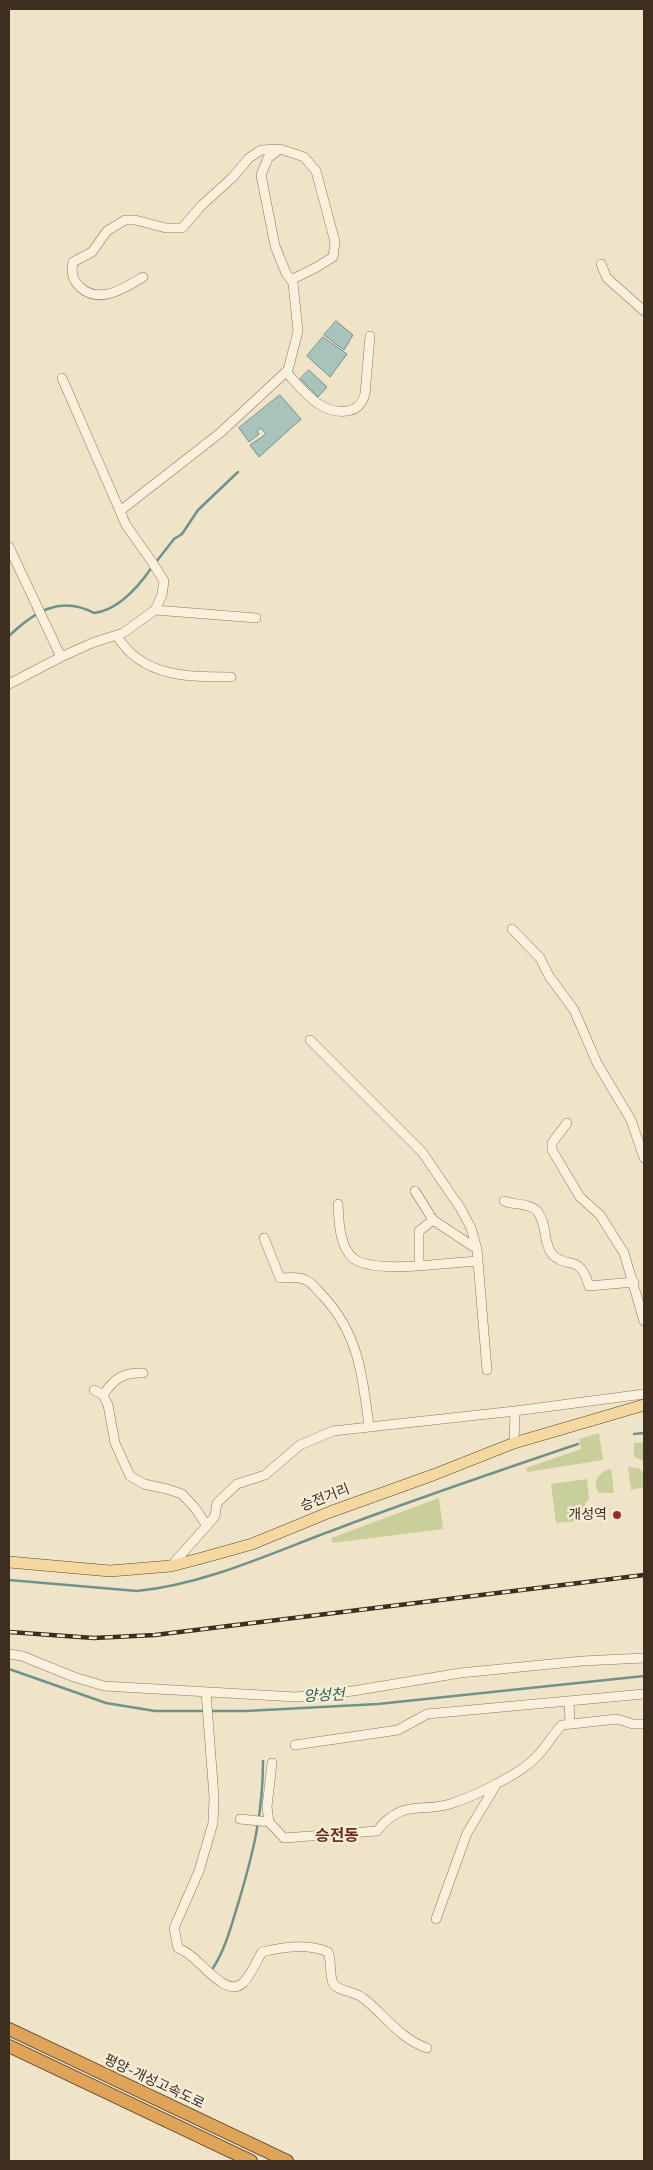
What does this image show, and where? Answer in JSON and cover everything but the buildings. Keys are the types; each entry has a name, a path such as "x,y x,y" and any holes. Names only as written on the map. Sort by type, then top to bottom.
{"highway":[{"name":"평양-개성고속도로","path":"9,2029 287,2161"},
{"path":"9,2046 251,2161"}],"main road":[{"name":"승전거리","path":"9,1562 110,1571 171,1566 252,1544 330,1512 433,1475 514,1443 644,1405"}],"street":[{"path":"120,511 220,433 286,372 295,349 298,331 293,283 275,246 261,175 268,158 280,149"},
{"path":"143,277 121,291 94,295 76,284 72,276 73,262 86,257 96,248 107,231 125,220 135,220 166,228 182,228 202,205 232,178 249,158 261,150 280,149 304,158 316,171 335,242 333,256 317,267 291,280"},
{"path":"601,264 607,278 644,311"},
{"path":"286,372 320,405 336,411 352,410 363,402 366,394 370,336"},
{"path":"9,684 92,643 117,636 155,610 162,595 164,581 155,565 126,525 62,378"},
{"path":"9,547 61,657"},
{"path":"155,610 256,618"},
{"path":"117,636 123,647 138,660 153,668 185,675 231,678"},
{"path":"512,929 540,958 549,976 574,1010 597,1063 631,1120 644,1158"},
{"path":"310,1040 422,1152 472,1228 477,1249 487,1370"},
{"path":"567,1123 552,1143 552,1150 580,1197 600,1215 624,1253 644,1321"},
{"path":"415,1191 432,1220 477,1249"},
{"path":"504,1201 531,1207 538,1212 545,1225 549,1248 553,1254 580,1267 585,1273 589,1286 634,1282"},
{"path":"338,1204 340,1233 347,1251 353,1258 372,1267 478,1261"},
{"path":"419,1265 419,1231 432,1220"},
{"path":"264,1238 280,1278 302,1278 310,1283 332,1306 353,1338 363,1376 370,1427"},
{"path":"103,1395 111,1383 122,1375 143,1373"},
{"path":"94,1390 103,1395 108,1405 115,1443 130,1476 144,1484 167,1488 182,1494 195,1508 207,1526"},
{"path":"171,1566 207,1526 214,1516 217,1503 237,1484 265,1475 300,1445 333,1431 515,1412 644,1394"},
{"path":"514,1443 515,1412"},
{"path":"9,1654 22,1656 74,1677 104,1686 296,1697 353,1691 460,1673 582,1661 644,1658"},
{"path":"206,1692 214,1797 213,1823 199,1871 174,1928 178,1948 191,1955 220,1983 234,1986 242,1984 262,1952 279,1948 316,1947 328,1952 331,1960 333,1983 337,1988 355,1992 399,2032 412,2042 427,2048"},
{"path":"295,1745 398,1730 427,1714 644,1694"},
{"path":"570,1701 570,1723"},
{"path":"240,1819 267,1822 284,1838 377,1830 397,1812 412,1808 449,1804 496,1785 526,1766 540,1753 562,1725 617,1719 633,1724 644,1724"},
{"path":"267,1822 272,1763"},
{"path":"436,1919 467,1833 496,1785"}],"green space":[{"path":"599,1433 603,1460 527,1472 526,1468 581,1449 579,1439"},
{"path":"644,1442 644,1461 634,1457 634,1443"},
{"path":"628,1467 639,1468 644,1474 644,1487 631,1490"},
{"path":"611,1469 614,1493 599,1493 596,1488 598,1478 604,1471"},
{"path":"587,1479 589,1499 585,1504 587,1520 556,1523 551,1484"},
{"path":"439,1498 443,1529 333,1543 331,1538"}],"water":[{"path":"336,321 353,335 344,350 324,335"},
{"path":"323,337 347,354 330,377 307,356"},
{"path":"309,370 327,387 318,397 300,379"},
{"path":"280,395 301,419 259,457 250,445 266,434 261,428 257,431 259,434 249,442 239,428"}],"waterway":[{"path":"156,562 174,539 182,534 198,510 238,472"},
{"path":"9,636 38,613 48,609 70,606 94,613 112,607 128,596 152,567"},
{"path":"634,1434 644,1433"},
{"path":"9,1580 137,1591 189,1582 240,1566 398,1506 578,1444"},
{"name":"양성천","path":"9,1669 106,1703 155,1711 246,1711 378,1704 644,1676"},
{"path":"213,1968 228,1937 253,1851 261,1799 263,1761"}],"railway":[{"path":"9,1632 94,1638 155,1635 644,1575"}],"place":[{"name":"개성역","path":"617,1515"}],"district":[{"name":"승전동","path":"337,1836"}]}
